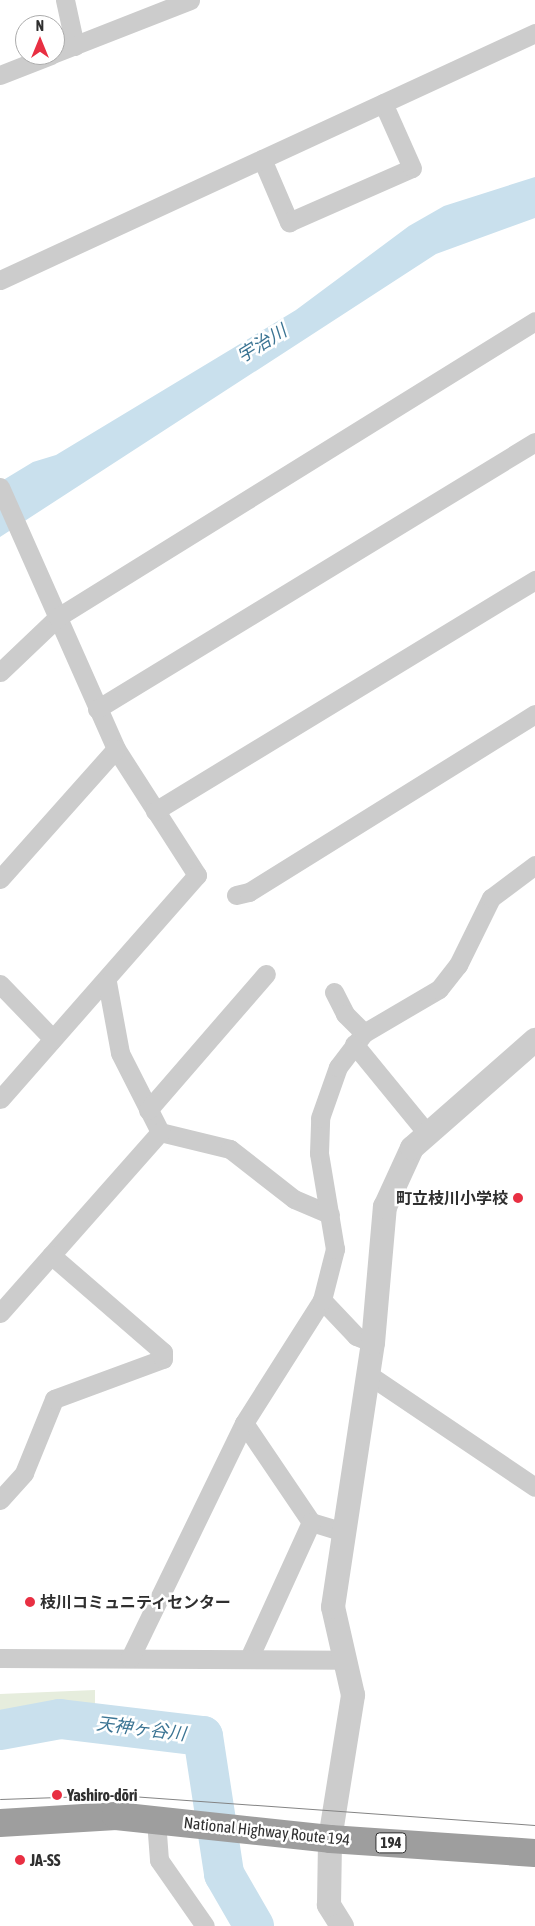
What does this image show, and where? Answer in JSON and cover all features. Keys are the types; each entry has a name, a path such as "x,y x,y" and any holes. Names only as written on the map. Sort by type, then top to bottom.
{"highway":[{"name":"National Highway Route 194","path":"0,1823 116,1816 330,1839 535,1853"}],"street":[{"path":"65,0 75,46"},
{"path":"65,50 190,0"},
{"path":"0,280 535,34"},
{"path":"0,75 26,65"},
{"path":"262,159 289,222 412,168 383,103"},
{"path":"0,672 58,617 535,321"},
{"path":"97,709 535,442"},
{"path":"0,487 97,709 116,748 197,875 107,982 0,1099"},
{"path":"155,811 535,580"},
{"path":"236,895 250,892 535,714"},
{"path":"0,879 116,748"},
{"path":"130,1658 244,1423 322,1300 335,1249 319,1153 320,1118 338,1067 359,1039 439,989 458,965 491,898 535,865"},
{"path":"148,1110 266,974"},
{"path":"107,982 120,1053 160,1132 230,1149 294,1199 330,1214"},
{"path":"0,984 54,1039"},
{"path":"334,992 359,1039 426,1132"},
{"path":"342,1926 329,1904 330,1839 352,1722 353,1695 333,1607 373,1343 385,1208 401,1164 426,1132 535,1040"},
{"path":"0,1313 160,1132"},
{"path":"0,1500 24,1473 54,1399 163,1359 163,1352 51,1254"},
{"path":"322,1300 356,1336 373,1343"},
{"path":"368,1375 535,1487"},
{"path":"244,1423 312,1522 344,1532"},
{"path":"250,1656 312,1522"},
{"path":"0,1658 250,1656 345,1660"},
{"path":"167,1821 159,1860 205,1926"}],"green space":[{"path":"95,1690 95,1710 0,1720 0,1694"}],"water":[{"name":"宇治川","path":"535,177 535,218 436,254 0,537 0,482 33,462 56,455 296,310 409,226 444,206"}],"waterway":[{"name":"天神ヶ谷川","path":"0,1730 60,1719 203,1736 224,1874 254,1926"}],"tram line":[{"path":"0,1799 117,1795 535,1825"}],"place":[{"name":"町立枝川小学校","path":"518,1198"},
{"name":"枝川コミュニティセンター","path":"30,1602"},
{"name":"Yashiro-dōri","path":"57,1795"},
{"name":"JA-SS","path":"20,1860"}]}
